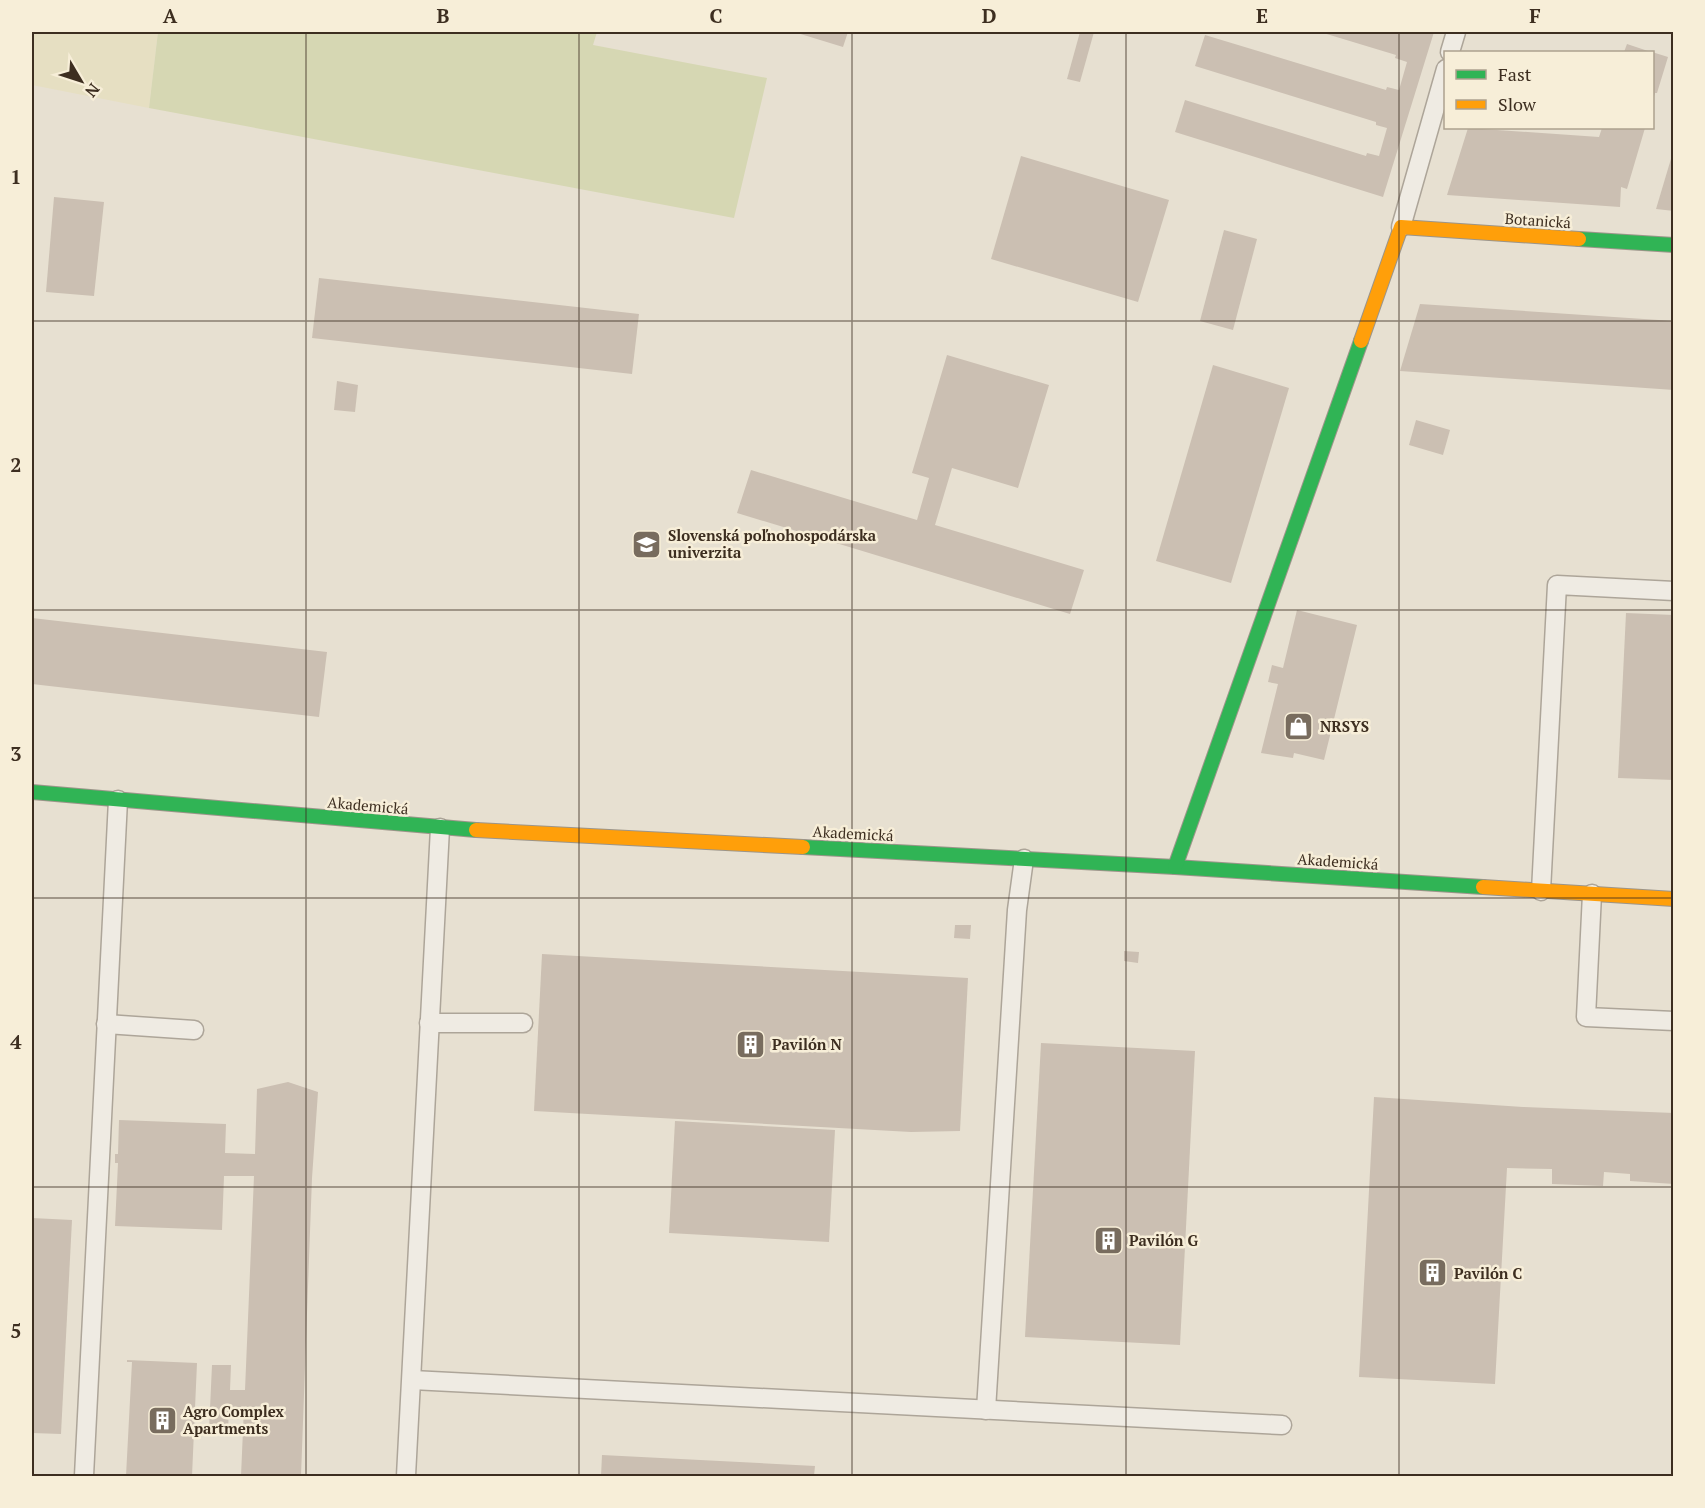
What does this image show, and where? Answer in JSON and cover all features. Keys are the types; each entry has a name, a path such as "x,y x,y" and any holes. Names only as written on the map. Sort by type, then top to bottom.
{"street":[{"name":"Botanická","path":"1401,227 1674,245"},
{"path":"1175,867 1401,227"},
{"name":"Akademická","path":"32,792 440,828 1175,867 1674,899"}],"lane":[{"path":"1450,51 1456,32"},
{"path":"1401,227 1444,76"},
{"path":"1541,891 1557,585 1674,591"},
{"path":"84,1476 118,800"},
{"path":"405,1476 412,1380 440,828"},
{"path":"986,1410 1017,910 1024,859"},
{"path":"1592,894 1586,1017 1674,1021"},
{"path":"429,1023 523,1023"},
{"path":"106,1024 194,1030"},
{"path":"412,1380 1282,1425"}],"shaded area":[{"path":"32,32 158,32 149,108 32,85"}],"green space":[{"path":"158,32 597,32 593,45 767,78 734,218 149,108"}],"building":[{"path":"794,32 848,32 843,47"},
{"path":"1080,32 1094,32 1080,82 1067,79"},
{"path":"1320,32 1434,32 1383,197 1175,132 1185,100 1366,156 1367,153 1379,156 1387,128 1376,125 1376,122 1195,66 1205,35 1386,90 1387,87 1399,90 1407,62 1395,58 1396,55"},
{"path":"1627,44 1648,51 1624,51"},
{"path":"1654,53 1668,57 1657,93 1654,97"},
{"path":"1468,129 1599,137 1602,129 1645,129 1627,189 1621,187 1620,207 1447,195"},
{"path":"1673,152 1674,211 1656,209"},
{"path":"1021,156 1169,200 1138,302 991,259"},
{"path":"54,197 104,202 94,296 46,292"},
{"path":"1224,230 1257,239 1233,330 1200,321"},
{"path":"319,278 639,314 632,374 312,338"},
{"path":"1420,304 1674,321 1674,390 1400,371"},
{"path":"947,355 1049,385 1018,488 952,468 935,525 1084,570 1070,614 737,513 751,470 917,520 929,478 912,473"},
{"path":"1213,365 1289,388 1231,583 1156,561"},
{"path":"337,381 358,385 355,412 334,410"},
{"path":"1416,420 1450,430 1443,455 1409,445"},
{"path":"1297,610 1357,625 1324,760 1294,753 1293,758 1261,753 1278,684 1268,682 1272,665 1283,668"},
{"path":"1626,613 1674,615 1674,780 1618,778"},
{"path":"32,618 327,652 319,717 32,684"},
{"path":"955,925 971,925 970,939 954,938"},
{"path":"1124,951 1139,952 1138,963 1124,961"},
{"name":"Pavilón N","path":"542,954 968,978 960,1131 911,1132 534,1111"},
{"name":"Pavilón G","path":"1041,1043 1195,1051 1180,1345 1025,1337"},
{"path":"288,1082 318,1092 312,1178 301,1476 241,1476 244,1407 229,1407 228,1431 209,1430 212,1365 231,1365 230,1390 245,1390 254,1176 224,1176 222,1230 115,1226 118,1163 115,1163 115,1154 118,1154 119,1120 226,1124 225,1153 255,1154 257,1089"},
{"name":"Pavilón C","path":"1374,1097 1523,1107 1674,1113 1674,1184 1630,1181 1630,1174 1604,1172 1603,1186 1552,1184 1552,1169 1507,1168 1495,1384 1359,1377"},
{"path":"675,1121 835,1130 829,1242 669,1233"},
{"path":"32,1218 72,1220 61,1434 32,1433"},
{"name":"Agro Complex Apartments","path":"127,1360 197,1363 192,1476 126,1476 132,1362 127,1362"},
{"path":"602,1455 815,1466 814,1476 601,1476"}],"traffic: fast":[{"path":"1579,239 1674,245"},
{"path":"1175,867 1361,341"},
{"path":"32,792 476,830"},
{"path":"803,847 1175,867 1483,887"}],"traffic: slow":[{"path":"1361,341 1401,227 1579,239"},
{"path":"476,830 803,847"},
{"path":"1483,887 1674,899"}],"place":[{"name":"Slovenská poľnohospodárska univerzita","path":"647,544"},
{"name":"NRSYS","path":"1299,726"},
{"name":"Pavilón N","path":"751,1044"},
{"name":"Pavilón G","path":"1108,1240"},
{"name":"Pavilón C","path":"1433,1273"},
{"name":"Agro Complex Apartments","path":"162,1420"}]}
